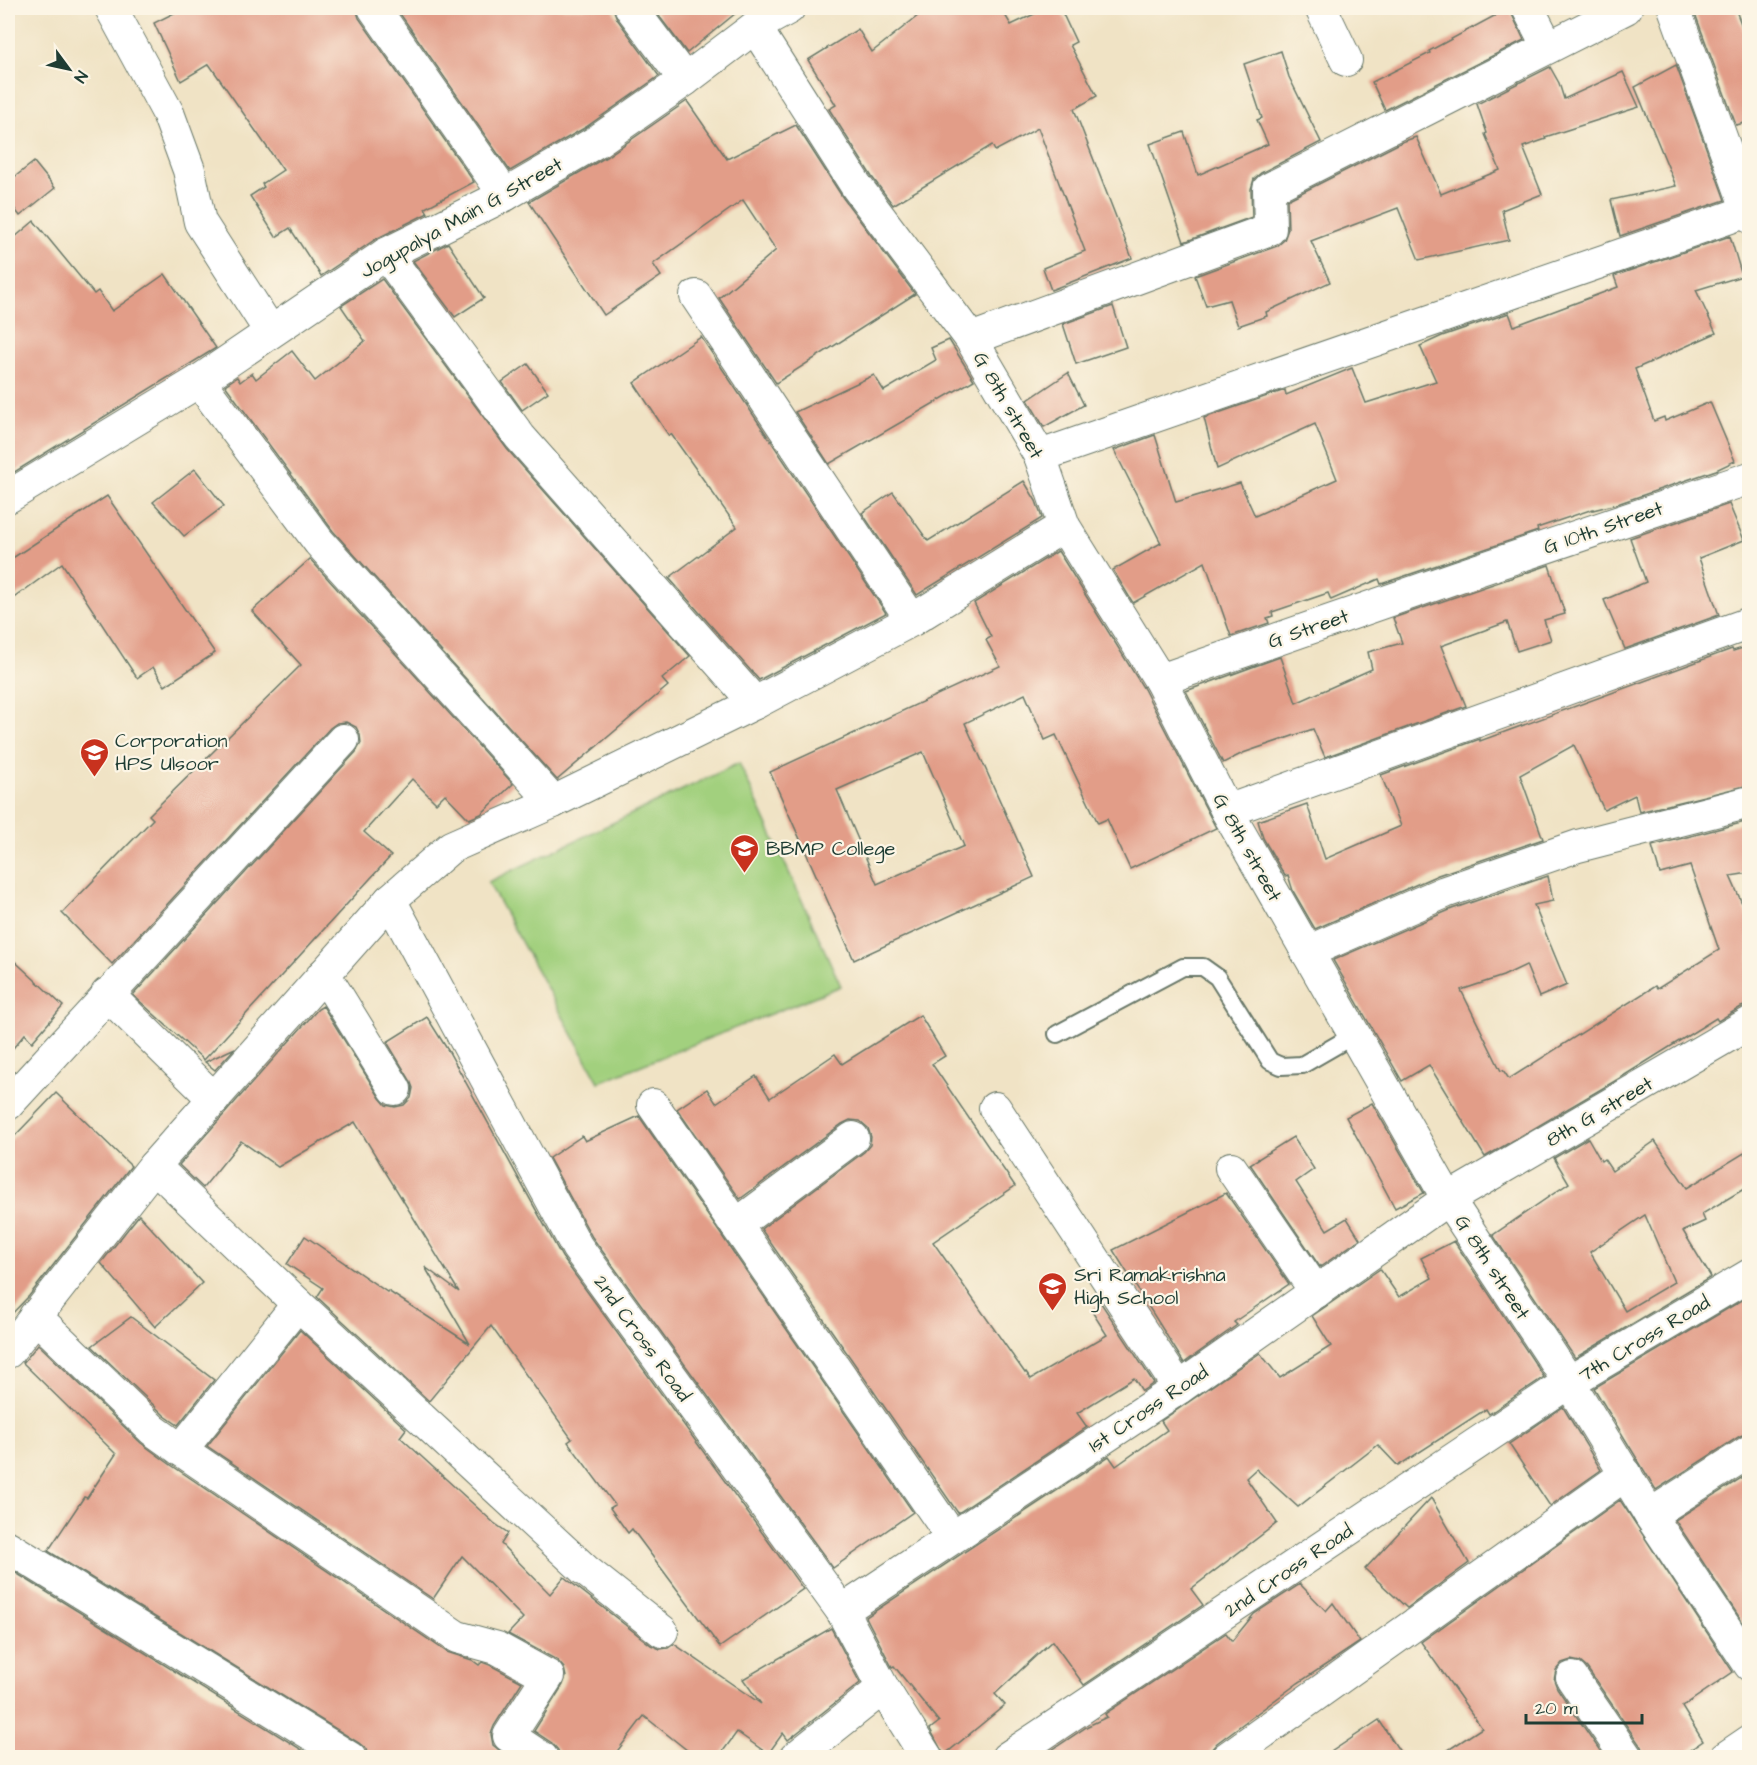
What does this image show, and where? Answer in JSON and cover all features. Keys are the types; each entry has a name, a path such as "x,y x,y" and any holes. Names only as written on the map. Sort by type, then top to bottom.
{"street":[{"path":"111,8 168,113 189,171 200,222 270,332"},
{"path":"374,8 505,195"},
{"path":"631,8 685,80"},
{"name":"Jogupalya Main G Street","path":"8,497 199,381 386,254 505,195 596,142 685,80 755,27 789,8"},
{"path":"1321,8 1346,60"},
{"path":"1528,8 1548,47"},
{"path":"971,339 1270,229 1269,189 1626,8"},
{"path":"1040,456 1749,214 1674,8"},
{"name":"G 8th street","path":"755,27 857,187 971,339 1040,456 1064,526 1160,680 1227,810 1448,1199 1569,1382 1650,1515 1749,1665"},
{"path":"386,254 520,437 755,703"},
{"path":"696,296 912,620"},
{"path":"199,381 319,542 553,802"},
{"name":"G 10th Street","path":"1456,577 1749,478"},
{"path":"8,1352 154,1166 390,900 451,848 553,802 755,703 912,620 1064,526"},
{"name":"G Street","path":"1160,680 1456,577"},
{"path":"1227,810 1749,623"},
{"path":"8,1104 343,740"},
{"path":"1307,952 1445,892 1578,846 1749,802"},
{"name":"2nd Cross Road","path":"390,900 577,1247 842,1611 883,1688 927,1758"},
{"path":"324,975 395,1089"},
{"path":"107,994 214,1099"},
{"name":"8th G street","path":"1448,1199 1749,1023"},
{"path":"653,1105 952,1537"},
{"path":"994,1108 1179,1388"},
{"path":"736,1225 853,1138"},
{"path":"154,1166 298,1304 585,1570 662,1630"},
{"path":"1231,1168 1316,1292"},
{"name":"1st Cross Road","path":"842,1611 1179,1388 1448,1199"},
{"name":"7th Cross Road","path":"1569,1382 1749,1275"},
{"path":"181,1450 298,1304"},
{"path":"35,1316 153,1430 181,1450 457,1637 497,1648 548,1676 509,1736 542,1758"},
{"name":"2nd Cross Road","path":"1021,1754 1569,1382"},
{"path":"1650,1515 1749,1451"},
{"path":"1227,1758 1626,1474"},
{"path":"8,1547 351,1758"},
{"path":"1572,1678 1627,1758"},
{"path":"795,1758 883,1688"},
{"path":"1725,1758 1749,1741"}],"lane":[{"path":"1057,1034 1183,967 1203,967 1217,977 1270,1060 1281,1066 1302,1065 1354,1035"}],"green space":[{"path":"739,763 841,986 599,1082 488,882"}],"building":[{"path":"184,8 356,8 359,18 474,182 425,208 428,213 376,239 321,276 290,228 276,237 250,196 264,187 262,184 283,170 209,64 181,81 154,23"},
{"path":"396,8 613,8 617,19 659,76 586,127 510,171"},
{"path":"653,8 742,8 687,53"},
{"path":"928,8 1001,8 1011,25 1047,8 1060,8 1076,42 1070,45 1097,96 1074,109 1132,258 1051,290 1043,268 1085,251 1038,128 995,151 992,145 893,205 872,177 829,109 836,105 808,60 858,29 872,52"},
{"path":"1509,8 1524,40 1385,110 1372,82 1430,53 1429,51"},
{"path":"1693,8 1735,8 1749,45 1749,122 1736,125"},
{"path":"1281,51 1289,77 1321,142 1261,173 1254,179 1251,189 1252,217 1184,242 1150,144 1184,132 1198,175 1268,144 1257,120 1262,118 1244,64"},
{"path":"1676,65 1725,200 1620,236 1611,200 1676,186 1635,87"},
{"path":"1550,67 1559,83 1564,99 1623,72 1639,107 1545,137 1546,139 1523,147 1542,194 1502,210 1509,240 1419,260 1398,208 1311,241 1330,282 1266,312 1267,316 1238,326 1229,300 1206,306 1195,276 1277,246 1284,240 1288,229 1287,200 1402,142 1416,137 1441,194 1500,170 1485,134 1487,133 1477,104"},
{"path":"687,101 727,159 796,125 843,198 915,294 776,383 719,298 776,250 743,200 653,264 661,276 604,315 529,202 606,157"},
{"path":"34,162 55,188 20,216 8,200 8,182"},
{"path":"34,221 94,294 98,291 112,311 165,274 216,348 8,476 8,243"},
{"path":"1730,236 1742,276 1696,290 1716,333 1635,369 1654,421 1664,417 1665,421 1710,402 1735,461 1716,470 1617,504 1593,509 1537,528 1538,531 1381,584 1379,579 1331,600 1328,593 1272,612 1273,616 1267,618 1269,623 1231,636 1205,562 1133,603 1113,570 1161,543 1114,450 1155,435 1176,502 1240,483 1255,516 1337,479 1315,424 1217,469 1204,418 1285,390 1286,395 1352,368 1366,403 1436,381 1420,346 1509,313 1514,326 1618,287 1614,276"},
{"path":"448,243 484,298 455,317 413,261"},
{"path":"382,279 507,449 690,656 662,679 668,686 557,780 333,531 225,385 237,377 240,382 252,373 256,379 292,351 315,381 365,341 341,306"},
{"path":"1113,306 1126,347 1076,364 1063,324"},
{"path":"701,337 886,613 759,680 669,578 737,527 671,434 669,436 634,383"},
{"path":"949,340 974,380 829,464 795,412 874,375 884,391 936,360 931,348"},
{"path":"528,364 548,392 522,410 502,382"},
{"path":"1068,373 1084,405 1044,427 1028,400"},
{"path":"195,469 224,506 184,536 153,502"},
{"path":"1024,481 1036,501 1042,518 917,595 862,513 893,492 928,541"},
{"path":"107,496 215,653 165,686 153,667 137,678 62,563 8,602 8,561"},
{"path":"1729,504 1744,540 1699,558 1719,615 1625,649 1604,600 1646,582 1630,538"},
{"path":"1058,551 1144,689 1216,828 1130,869 1107,819 1098,823 1056,735 1045,740 1025,694 965,723 1034,877 854,960 770,772 1000,666 986,640 991,637 974,603","holes":["923,752 964,846 877,884 837,790"]},
{"path":"310,559 513,784 481,814 469,819 445,794 436,803 412,779 364,832 391,856 204,1060 133,995 356,752 361,743 356,727 346,722 337,723 330,728 112,964 62,913 153,819 149,815 301,665 252,611"},
{"path":"1549,565 1565,614 1544,620 1551,640 1517,651 1507,622 1441,646 1466,706 1325,757 1313,729 1243,753 1223,763 1186,691 1280,657 1296,703 1372,669 1368,652 1402,643 1393,618"},
{"path":"1749,646 1749,785 1639,812 1635,795 1604,810 1574,745 1520,775 1543,839 1438,875 1315,929 1293,891 1288,875 1285,876 1263,838 1258,821 1307,804 1325,859 1401,826 1381,775 1732,649 1733,651"},
{"path":"1749,821 1749,873 1730,876 1749,919 1749,1005 1741,1007 1718,1021 1716,1018 1620,1078 1485,1157 1429,1065 1402,1081 1333,960 1452,909 1548,876 1553,901 1534,905 1567,985 1539,997 1526,965 1503,976 1461,990 1501,1071 1503,1070 1509,1079 1655,986 1657,989 1719,950 1690,866 1660,874 1652,846"},
{"path":"8,955 63,1006 32,1042 25,1034 8,1054"},
{"path":"323,1006 380,1098 386,1105 395,1107 404,1105 411,1098 413,1088 387,1042 427,1017 449,1052 562,1257 803,1589 720,1647 632,1529 628,1533 610,1508 615,1505 568,1442 572,1439 491,1326 429,1401 317,1297 323,1288 287,1264 305,1236 387,1292 470,1344 425,1267 459,1292 355,1122 278,1167 241,1141 203,1188 179,1165"},
{"path":"920,1015 945,1056 932,1064 1015,1186 933,1242 1031,1379 1107,1335 1091,1310 1101,1303 1154,1383 1142,1391 1134,1378 1077,1413 1087,1427 958,1513 761,1229 864,1152 870,1145 871,1137 868,1128 860,1121 850,1120 842,1124 740,1199 677,1109 707,1089 716,1103 756,1076 770,1098 835,1054 842,1064"},
{"path":"235,1048 215,1070 205,1062"},
{"path":"56,1093 131,1166 29,1296 8,1318 8,1143"},
{"path":"1372,1103 1424,1193 1395,1208 1346,1117"},
{"path":"639,1116 913,1512 833,1568 592,1237 549,1158 582,1136 585,1141"},
{"path":"1293,1137 1314,1169 1296,1182 1327,1230 1347,1218 1360,1239 1320,1267 1250,1164"},
{"path":"1588,1138 1601,1161 1604,1159 1612,1171 1655,1141 1687,1188 1749,1150 1749,1186 1702,1214 1705,1221 1683,1231 1711,1277 1575,1358 1493,1235 1569,1183 1554,1158","holes":["1645,1215 1674,1282 1625,1311 1590,1252"]},
{"path":"1226,1193 1289,1284 1234,1322 1237,1325 1184,1363 1113,1250"},
{"path":"139,1215 202,1283 155,1327 101,1263"},
{"path":"1454,1241 1544,1377 1489,1414 1486,1409 1398,1466 1378,1445 1298,1507 1256,1469 1246,1478 1277,1523 1191,1589 1203,1605 1084,1685 1052,1641 995,1694 1005,1705 944,1755 930,1729 939,1722 894,1666 892,1667 866,1617 1109,1456 1116,1466 1167,1430 1161,1421 1260,1353 1280,1378 1331,1346 1312,1316 1380,1269 1399,1297 1432,1278 1421,1258"},
{"path":"1749,1296 1749,1433 1740,1436 1656,1490 1594,1388"},
{"path":"131,1317 214,1380 178,1425 165,1416 92,1346"},
{"path":"300,1330 406,1429 400,1437 494,1523 508,1533 501,1544 550,1594 564,1577 651,1645 660,1649 674,1644 761,1704 743,1679 831,1628 860,1683 788,1740 783,1733 768,1754 737,1732 718,1758 697,1758 644,1716 612,1758 560,1758 558,1750 552,1743 534,1731 563,1685 566,1677 564,1668 557,1660 508,1634 523,1618 462,1556 433,1599 207,1446"},
{"path":"38,1344 141,1443 171,1465 447,1652 472,1660 479,1665 482,1662 490,1665 522,1682 491,1734 493,1745 509,1758 368,1758 366,1749 359,1743 48,1551 116,1454 23,1363"},
{"path":"1563,1407 1601,1470 1550,1506 1509,1444"},
{"path":"1749,1473 1749,1632 1675,1520"},
{"path":"1431,1498 1469,1563 1407,1608 1365,1569"},
{"path":"1620,1500 1733,1672 1682,1707 1703,1741 1678,1758 1645,1758 1642,1748 1587,1668 1580,1662 1571,1660 1562,1663 1556,1670 1554,1680 1557,1688 1605,1758 1436,1758 1482,1728 1421,1642"},
{"path":"8,1568 315,1758 8,1758"},
{"path":"1300,1584 1326,1611 1333,1603 1360,1642 1298,1683 1217,1743 1211,1750 1209,1758 1040,1758 1088,1726 1107,1717 1105,1714 1226,1633 1232,1641 1254,1614"},
{"path":"1379,1720 1404,1758 1322,1758"}],"place":[{"name":"Corporation HPS Ulsoor","path":"94,778"},
{"name":"BBMP College","path":"745,874"},
{"name":"Sri Ramakrishna High School","path":"1053,1312"}]}
